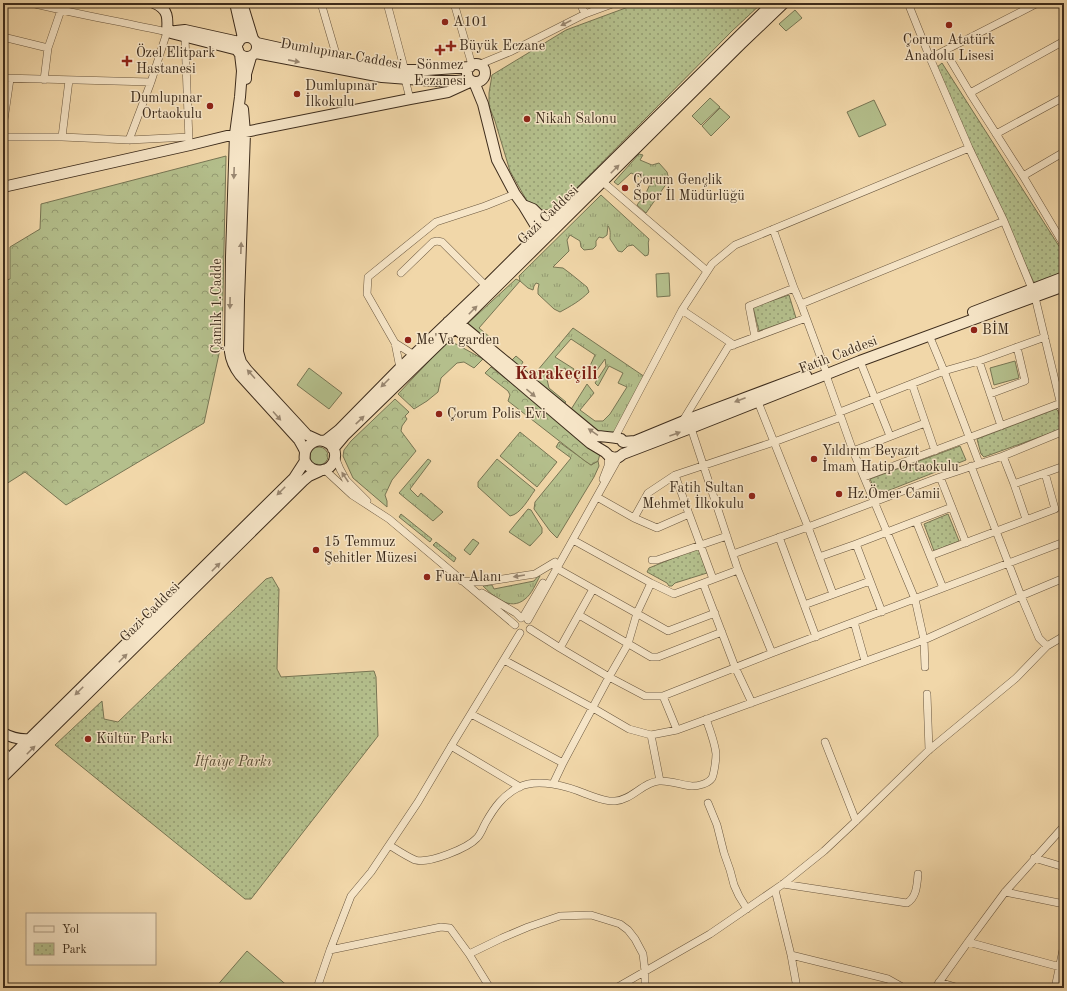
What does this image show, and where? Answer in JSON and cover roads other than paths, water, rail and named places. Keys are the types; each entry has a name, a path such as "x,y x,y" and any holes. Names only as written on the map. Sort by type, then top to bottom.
{"street":[{"path":"31,3 167,32 185,38 247,47"},
{"path":"129,140 151,82 167,32 168,18 161,6 154,3"},
{"path":"235,3 247,47"},
{"path":"242,3 247,47 242,71 240,97 238,352 241,362 247,370 307,434 331,445 346,480 380,514"},
{"path":"321,3 338,61"},
{"path":"387,3 410,99"},
{"path":"454,3 473,66"},
{"path":"580,3 584,14"},
{"path":"542,236 515,194 497,160 483,104 474,81 467,75 467,72 473,66 512,51 584,14 615,3"},
{"name":"Gazi Caddesi","path":"551,227 557,216 774,3"},
{"name":"Gazi Caddesi","path":"334,452 344,436 454,323 551,227 603,182 784,3"},
{"path":"908,3 968,148 1004,221 1034,293 1061,391 1061,403 1064,418"},
{"path":"930,58 1038,3"},
{"path":"44,80 48,48 61,10"},
{"path":"167,32 185,30 247,47"},
{"path":"3,37 48,48"},
{"path":"185,38 189,141"},
{"path":"970,93 1064,41"},
{"name":"Dumlupınar Caddesi","path":"247,47 338,61 435,81 474,81"},
{"name":"Dumlupınar Caddesi","path":"247,47 382,77 405,75 427,70 473,66"},
{"path":"944,51 1061,233 1064,245"},
{"path":"3,187 189,141 240,133 448,92 485,75 484,70 480,66 473,66"},
{"path":"3,127 6,79 151,82"},
{"path":"62,137 69,80"},
{"path":"996,134 1064,97"},
{"name":"Çamlık 1.Cadde","path":"240,133 230,317 231,361 240,375 299,440 305,456"},
{"path":"3,137 62,137 189,141"},
{"path":"616,439 682,310 712,264 735,245 968,148"},
{"path":"1023,176 1064,152"},
{"path":"603,182 707,271"},
{"path":"400,368 395,343 367,294 368,277 436,222 485,206 515,194"},
{"path":"523,205 533,210 557,216"},
{"path":"533,210 551,227"},
{"path":"801,304 1004,221"},
{"path":"773,229 853,451 915,599 924,640 925,667"},
{"name":"Gazi Caddesi","path":"321,441 339,430 400,368 454,323 486,286 542,236"},
{"path":"401,273 433,242 438,241 442,242 486,286"},
{"name":"Fatih Caddesi","path":"454,323 596,436 635,441 682,422 929,336 1034,293 1064,277"},
{"name":"Fatih Caddesi","path":"614,455 691,428 758,402 825,372 955,319 1034,293 1064,286"},
{"path":"755,337 749,306 794,288"},
{"path":"682,310 734,345"},
{"path":"682,422 728,347 806,318"},
{"path":"454,323 590,443 614,455"},
{"path":"929,336 979,463"},
{"path":"634,518 648,493 675,476 774,442 841,415 875,398 944,371 1045,337"},
{"path":"395,343 414,355"},
{"path":"990,394 1025,381 1018,347"},
{"path":"979,360 1001,426"},
{"path":"860,361 890,436"},
{"path":"912,384 935,451"},
{"path":"758,402 833,594"},
{"path":"864,477 1061,403"},
{"path":"853,451 925,423"},
{"path":"691,428 738,570 772,653"},
{"path":"733,554 940,477 1002,456 1064,431"},
{"path":"462,581 524,618 531,624 527,633 522,634 517,632 514,628 515,622 518,619 524,618 556,565 605,475 614,455 625,449 624,443 616,439 606,441 604,446 614,455"},
{"path":"321,441 309,444 305,456 309,467 312,469 323,470 329,468 332,464 334,452"},
{"path":"462,581 483,582 535,574 556,565 573,540 597,497 614,455"},
{"name":"Gazi Caddesi","path":"6,769 30,739 294,478 305,456"},
{"path":"1002,456 1014,484 1026,519"},
{"path":"971,466 1021,596 1039,638 1047,646"},
{"path":"1014,484 1064,466"},
{"path":"323,470 352,495 389,519 515,625"},
{"name":"Gazi Caddesi","path":"6,769 303,480 323,470"},
{"path":"930,556 1055,509 1045,473"},
{"path":"675,476 713,579"},
{"path":"940,477 966,543"},
{"path":"597,497 634,518 657,528 689,514"},
{"path":"819,557 952,507"},
{"path":"916,521 943,588"},
{"path":"652,560 657,560 727,536"},
{"path":"779,537 816,637"},
{"path":"573,540 674,594 738,570"},
{"path":"530,629 609,677 645,696 663,696 735,667 1064,542"},
{"path":"856,544 882,612"},
{"path":"556,565 593,589 668,631 715,613"},
{"path":"504,660 629,729 651,735 677,730 924,640 1064,578"},
{"path":"804,605 870,581"},
{"path":"553,784 628,644 636,613 651,583"},
{"path":"703,583 735,667 752,703"},
{"path":"560,648 593,589"},
{"path":"578,615 651,657 658,657 722,632"},
{"path":"854,622 865,661"},
{"path":"317,988 351,896 371,872 418,802 520,633"},
{"path":"616,988 710,934 783,884 824,851 929,750 1016,678 1047,646 1064,636"},
{"path":"927,694 929,750"},
{"path":"663,696 677,730"},
{"path":"471,714 563,763"},
{"path":"389,845 415,860 421,861 440,857 457,850 477,838 492,812 507,794 531,783 558,784 596,798 615,802 635,794 653,782 660,781 682,783 692,786 706,783 712,778 716,754 706,719"},
{"path":"3,734 19,739 30,739"},
{"path":"651,735 660,781"},
{"path":"825,742 856,821"},
{"path":"451,746 520,787"},
{"path":"3,748 6,769"},
{"path":"708,803 717,825 734,885 747,908"},
{"path":"959,988 937,985 1005,892 1064,826"},
{"path":"1034,858 1064,867"},
{"path":"783,884 907,903 915,894 918,874"},
{"path":"774,890 791,955 797,988"},
{"path":"1005,892 1064,904"},
{"path":"469,954 528,927 560,916 591,915 620,924 628,930 635,939 643,954 645,988"},
{"path":"330,950 440,927 450,928 469,954 490,988"},
{"path":"968,942 1061,967"},
{"path":"1055,988 1061,967 1064,945"},
{"path":"791,955 888,979 904,988"}],"place":[{"name":"A101","path":"445,22"},
{"name":"Çorum Atatürk Anadolu Lisesi","path":"949,25"},
{"name":"Büyük Eczane","path":"451,46"},
{"name":"Sönmez Eczanesi","path":"440,50"},
{"name":"Özel Elitpark Hastanesi","path":"127,61"},
{"name":"Dumlupınar İlkokulu","path":"297,94"},
{"name":"Dumlupınar Ortaokulu","path":"210,106"},
{"name":"Nikah Salonu","path":"527,119"},
{"name":"Çorum Gençlik Spor İl Müdürlüğü","path":"625,188"},
{"name":"BİM","path":"974,330"},
{"name":"Me'Va garden","path":"408,340"},
{"name":"Çorum Polis Evi","path":"439,414"},
{"name":"Yıldırım Beyazıt İmam Hatip Ortaokulu","path":"814,459"},
{"name":"Hz.Ömer Camii","path":"839,494"},
{"name":"Fatih Sultan Mehmet İlkokulu","path":"752,496"},
{"name":"15 Temmuz Şehitler Müzesi","path":"316,550"},
{"name":"Fuar Alanı","path":"427,577"},
{"name":"Kültür Parkı","path":"88,739"}],"district":[{"name":"Karakeçili","path":"556,374"}],"park label":[{"name":"İtfaiye Parkı","path":"233,762"}]}
